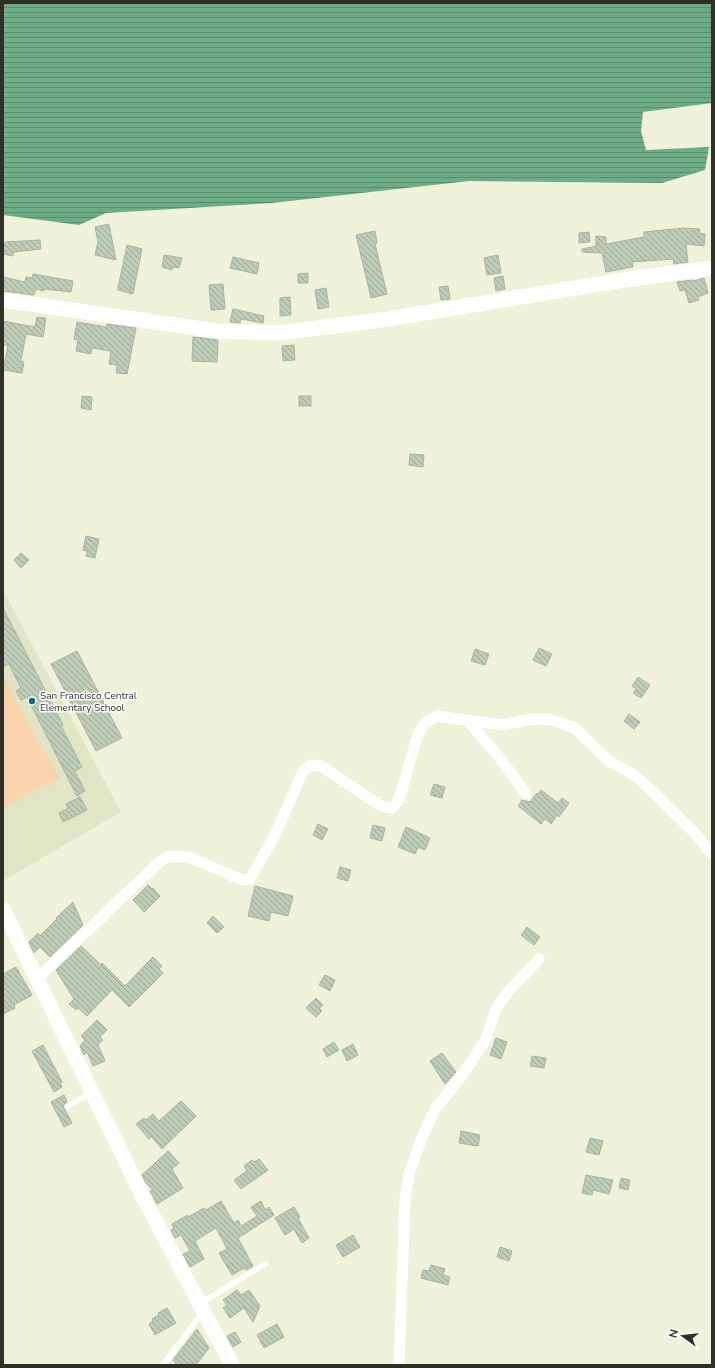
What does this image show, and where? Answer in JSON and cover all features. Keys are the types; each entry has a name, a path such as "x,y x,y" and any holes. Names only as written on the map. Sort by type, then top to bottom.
{"street":[{"path":"3,300 216,331 278,333 388,319 630,279 712,268"},
{"path":"37,978 158,863 169,856 189,857 242,880 250,879 276,833 303,771 311,765 321,766 381,806 392,808 399,800 417,737 424,724 437,716 502,725 549,718 575,728 609,761 636,776 694,832 712,854"},
{"path":"468,721 499,757 526,794"},
{"path":"3,909 143,1197 232,1365"},
{"path":"399,1365 405,1199 410,1171 423,1135 436,1108 463,1074 485,1041 497,1007 508,992 539,959"}],"lane":[{"path":"68,1106 92,1092"},
{"path":"163,1365 201,1308 265,1264"}],"shaded area":[{"path":"3,3 712,3 712,103 643,112 641,131 646,150 709,147 705,170 662,183 469,181 272,203 106,213 79,225 3,215"},
{"name":"San Francisco Central Elementary School","path":"3,590 121,812 3,881"},
{"path":"3,677 60,778 3,808"}],"building":[{"path":"109,224 116,260 95,255 98,242 95,227"},
{"path":"684,228 700,229 699,233 705,234 704,246 686,244 688,262 674,264 673,259 632,262 633,267 606,272 602,253 582,252 582,249 596,246 596,236 606,237 606,244 644,237 644,232"},
{"path":"375,231 377,243 375,244 387,294 371,298 356,235"},
{"path":"589,232 590,242 579,243 579,233"},
{"path":"40,240 41,249 14,252 13,256 3,254 5,242"},
{"path":"127,245 142,249 133,294 118,290"},
{"path":"164,255 182,258 179,268 173,267 172,270 162,267"},
{"path":"498,255 501,273 487,275 484,258"},
{"path":"233,257 259,263 257,274 230,268"},
{"path":"308,273 308,283 298,283 298,274"},
{"path":"33,274 73,281 71,292 44,289 44,291 36,289 34,295 3,291 3,277 25,282 26,277 32,278"},
{"path":"503,276 505,289 496,291 494,278"},
{"path":"704,278 708,293 698,297 699,300 689,303 685,290 680,291 677,282 694,281"},
{"path":"223,284 225,309 211,310 209,285"},
{"path":"448,286 450,299 441,300 439,287"},
{"path":"326,288 329,307 318,309 315,290"},
{"path":"290,297 291,315 280,316 280,298"},
{"path":"233,309 264,316 263,323 241,319 240,323 230,322"},
{"path":"37,317 46,318 43,337 26,334 21,361 24,362 22,373 3,370 8,345 3,345 3,321 35,327"},
{"path":"77,322 106,327 107,324 136,328 127,374 116,373 117,365 109,364 111,351 92,348 91,354 76,351 78,340 74,339"},
{"path":"193,337 218,340 217,362 192,361"},
{"path":"294,345 295,360 283,361 282,346"},
{"path":"82,396 92,397 91,410 81,408"},
{"path":"299,396 311,396 311,406 299,406"},
{"path":"410,454 424,455 423,467 409,465"},
{"path":"86,536 99,539 95,558 86,556 87,551 83,550"},
{"path":"21,553 29,560 21,568 14,560"},
{"path":"3,608 63,725 61,726 82,767 75,771 85,791 77,796 27,697 21,700 16,691 21,688 9,664 3,667"},
{"path":"539,648 552,654 546,666 533,660"},
{"path":"475,649 489,654 485,665 471,661"},
{"path":"77,651 122,738 96,751 51,664"},
{"path":"638,677 650,685 641,698 633,693 636,689 632,686"},
{"path":"629,714 640,722 634,729 624,721"},
{"path":"434,784 445,787 442,798 430,795"},
{"path":"541,790 558,803 562,798 569,803 559,817 557,815 551,824 545,819 541,824 518,806 522,800 530,802"},
{"path":"80,797 87,810 63,822 59,813 68,808 66,804"},
{"path":"318,824 328,829 322,840 313,835"},
{"path":"373,825 385,828 382,841 370,838"},
{"path":"406,827 430,838 425,850 418,847 415,854 398,847"},
{"path":"340,867 351,870 348,881 337,878"},
{"path":"148,885 160,896 144,912 133,900"},
{"path":"255,886 293,896 288,916 271,912 269,921 248,916"},
{"path":"73,902 83,925 50,957 40,947 34,953 29,942 38,933 40,936"},
{"path":"213,916 224,927 217,933 207,923"},
{"path":"527,927 540,937 534,945 521,935"},
{"path":"81,946 101,965 102,963 125,986 153,957 162,966 159,969 163,973 129,1007 112,990 87,1016 78,1008 76,1010 69,1004 74,999 56,970"},
{"path":"16,967 32,995 14,1005 15,1008 3,1014 3,974"},
{"path":"325,975 335,980 330,991 319,985"},
{"path":"316,998 323,1005 319,1008 322,1011 316,1017 306,1008"},
{"path":"97,1020 107,1030 100,1037 103,1040 98,1045 105,1061 93,1066 87,1052 84,1055 80,1046 85,1040 81,1036"},
{"path":"496,1038 507,1042 501,1059 490,1055"},
{"path":"334,1042 339,1050 327,1057 323,1049"},
{"path":"353,1044 358,1055 347,1061 342,1050"},
{"path":"43,1045 62,1082 60,1083 62,1087 54,1092 32,1051"},
{"path":"442,1053 456,1072 445,1084 430,1061"},
{"path":"532,1056 546,1058 544,1068 530,1066"},
{"path":"64,1095 67,1102 63,1106 72,1123 64,1127 51,1102"},
{"path":"181,1101 196,1116 162,1149 151,1136 149,1139 136,1124 144,1118 146,1120 153,1114 159,1121"},
{"path":"461,1131 480,1135 478,1146 459,1143"},
{"path":"590,1138 603,1141 599,1155 586,1152"},
{"path":"168,1151 179,1163 172,1169 183,1188 157,1204 150,1191 153,1190 146,1183 142,1175"},
{"path":"259,1159 268,1170 241,1189 234,1180 247,1171 244,1166 252,1160 254,1162"},
{"path":"586,1175 613,1180 609,1194 593,1190 592,1195 582,1193"},
{"path":"621,1178 630,1180 628,1190 619,1188"},
{"path":"221,1201 234,1223 238,1220 241,1226 257,1216 251,1207 261,1201 265,1210 269,1207 274,1215 238,1238 253,1266 246,1270 244,1268 232,1275 219,1253 227,1249 216,1228 195,1241 204,1259 190,1267 183,1254 190,1251 181,1235 175,1238 171,1230 174,1228 172,1224 204,1208 206,1210"},
{"path":"294,1207 309,1238 302,1243 294,1229 285,1235 275,1218"},
{"path":"353,1235 360,1247 343,1257 336,1245"},
{"path":"500,1247 512,1251 509,1261 497,1257"},
{"path":"431,1265 445,1269 443,1275 450,1277 448,1285 421,1278 423,1270 429,1271"},
{"path":"237,1290 241,1295 249,1290 260,1306 253,1322 244,1308 230,1318 223,1308 227,1305 223,1300"},
{"path":"167,1308 176,1323 155,1335 149,1324 153,1321 152,1319 159,1315 158,1313"},
{"path":"277,1324 284,1337 264,1348 257,1335"},
{"path":"197,1329 209,1348 196,1365 177,1365 173,1360"},
{"path":"235,1332 241,1342 233,1347 227,1336"}],"place":[{"name":"San Francisco Central Elementary School","path":"32,701"}]}
